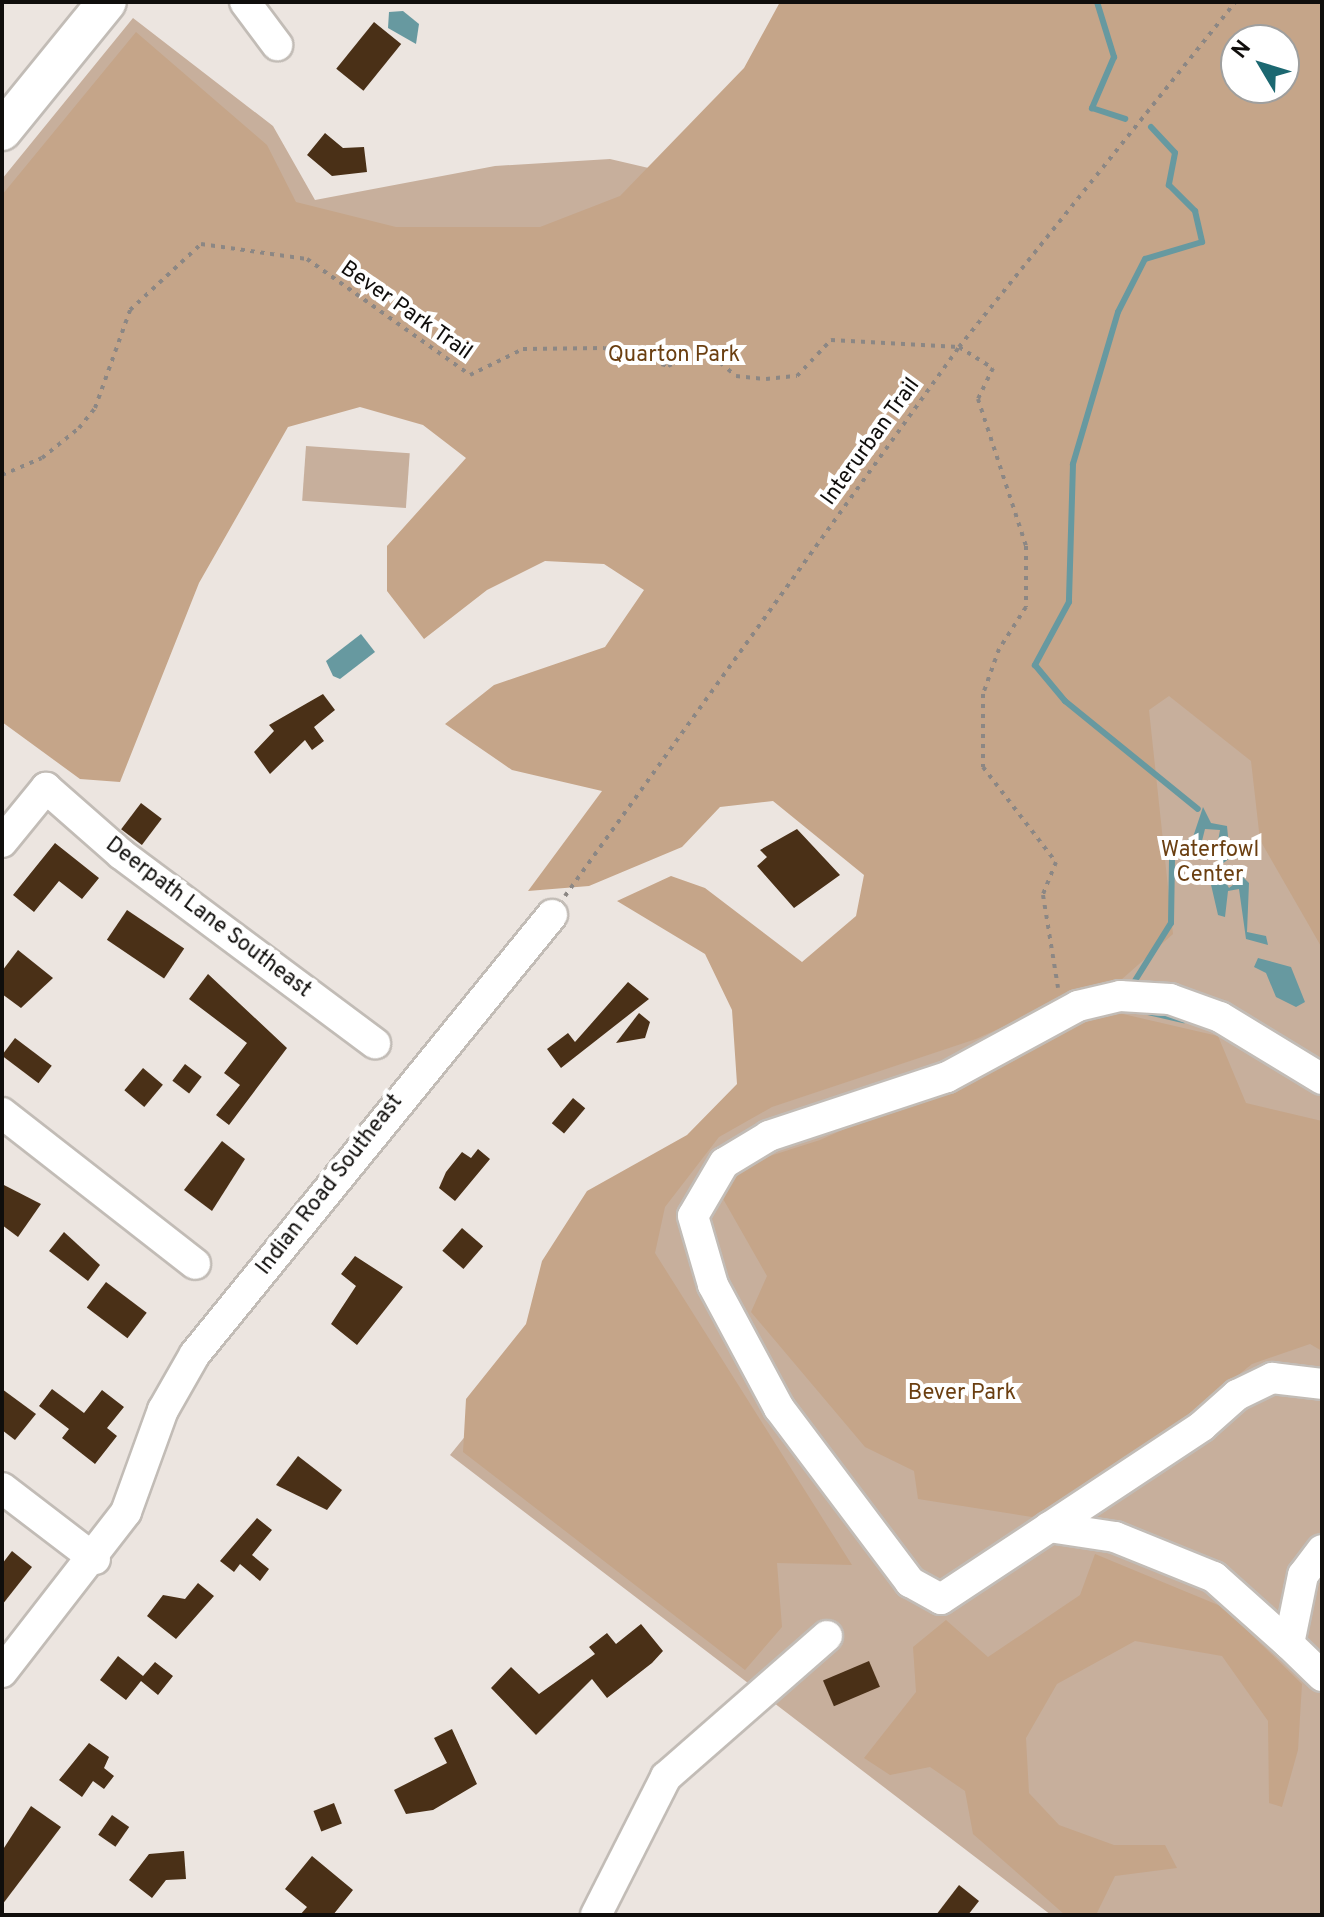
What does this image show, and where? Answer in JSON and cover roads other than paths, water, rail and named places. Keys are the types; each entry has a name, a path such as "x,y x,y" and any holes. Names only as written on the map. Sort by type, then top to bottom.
{"main road":[{"path":"2,131 107,2"}],"street":[{"path":"245,2 277,45"},
{"name":"Deerpath Lane Southeast","path":"2,842 46,788 121,854 375,1043"},
{"name":"Indian Road Southeast","path":"2,1672 95,1559 126,1512 163,1410 195,1354 552,915"},
{"path":"1322,1079 1220,1017 1170,999 1120,996 1066,1014 947,1077 769,1136 724,1163 693,1216 713,1285 779,1408 910,1582 941,1599 1237,1395 1272,1378 1322,1384"},
{"path":"2,1113 195,1264"},
{"path":"2,1488 95,1559"},
{"path":"1049,1527 1115,1537 1214,1577 1322,1676"},
{"path":"1289,1644 1303,1575 1322,1550"},
{"path":"596,1915 666,1777 827,1636"}],"water":[{"path":"403,11 419,24 416,44 388,28 389,12"},
{"path":"361,634 375,652 340,679 333,676 326,661"},
{"path":"1203,807 1211,823 1227,826 1230,858 1222,864 1215,858 1220,830 1205,829 1200,849 1192,840"},
{"path":"1221,874 1229,888 1243,877 1249,883 1247,932 1266,936 1268,945 1246,939 1239,889 1228,891 1225,917 1218,915 1209,876"},
{"path":"1258,958 1291,967 1305,1002 1296,1007 1276,997 1266,973 1254,967"}],"waterway":[{"path":"1097,2 1114,57 1092,108 1125,119"},
{"path":"1151,127 1175,153 1169,185 1195,211 1202,242 1145,259 1118,312 1073,464 1069,602 1035,665 1065,701 1198,809"},
{"path":"1131,987 1171,923 1172,858 1192,840"},
{"path":"1148,1012 1184,1020"}],"park label":[{"name":"Quarton Park","path":"674,356"},
{"name":"Waterfowl Center","path":"1210,862"},
{"name":"Bever Park","path":"962,1394"}]}
